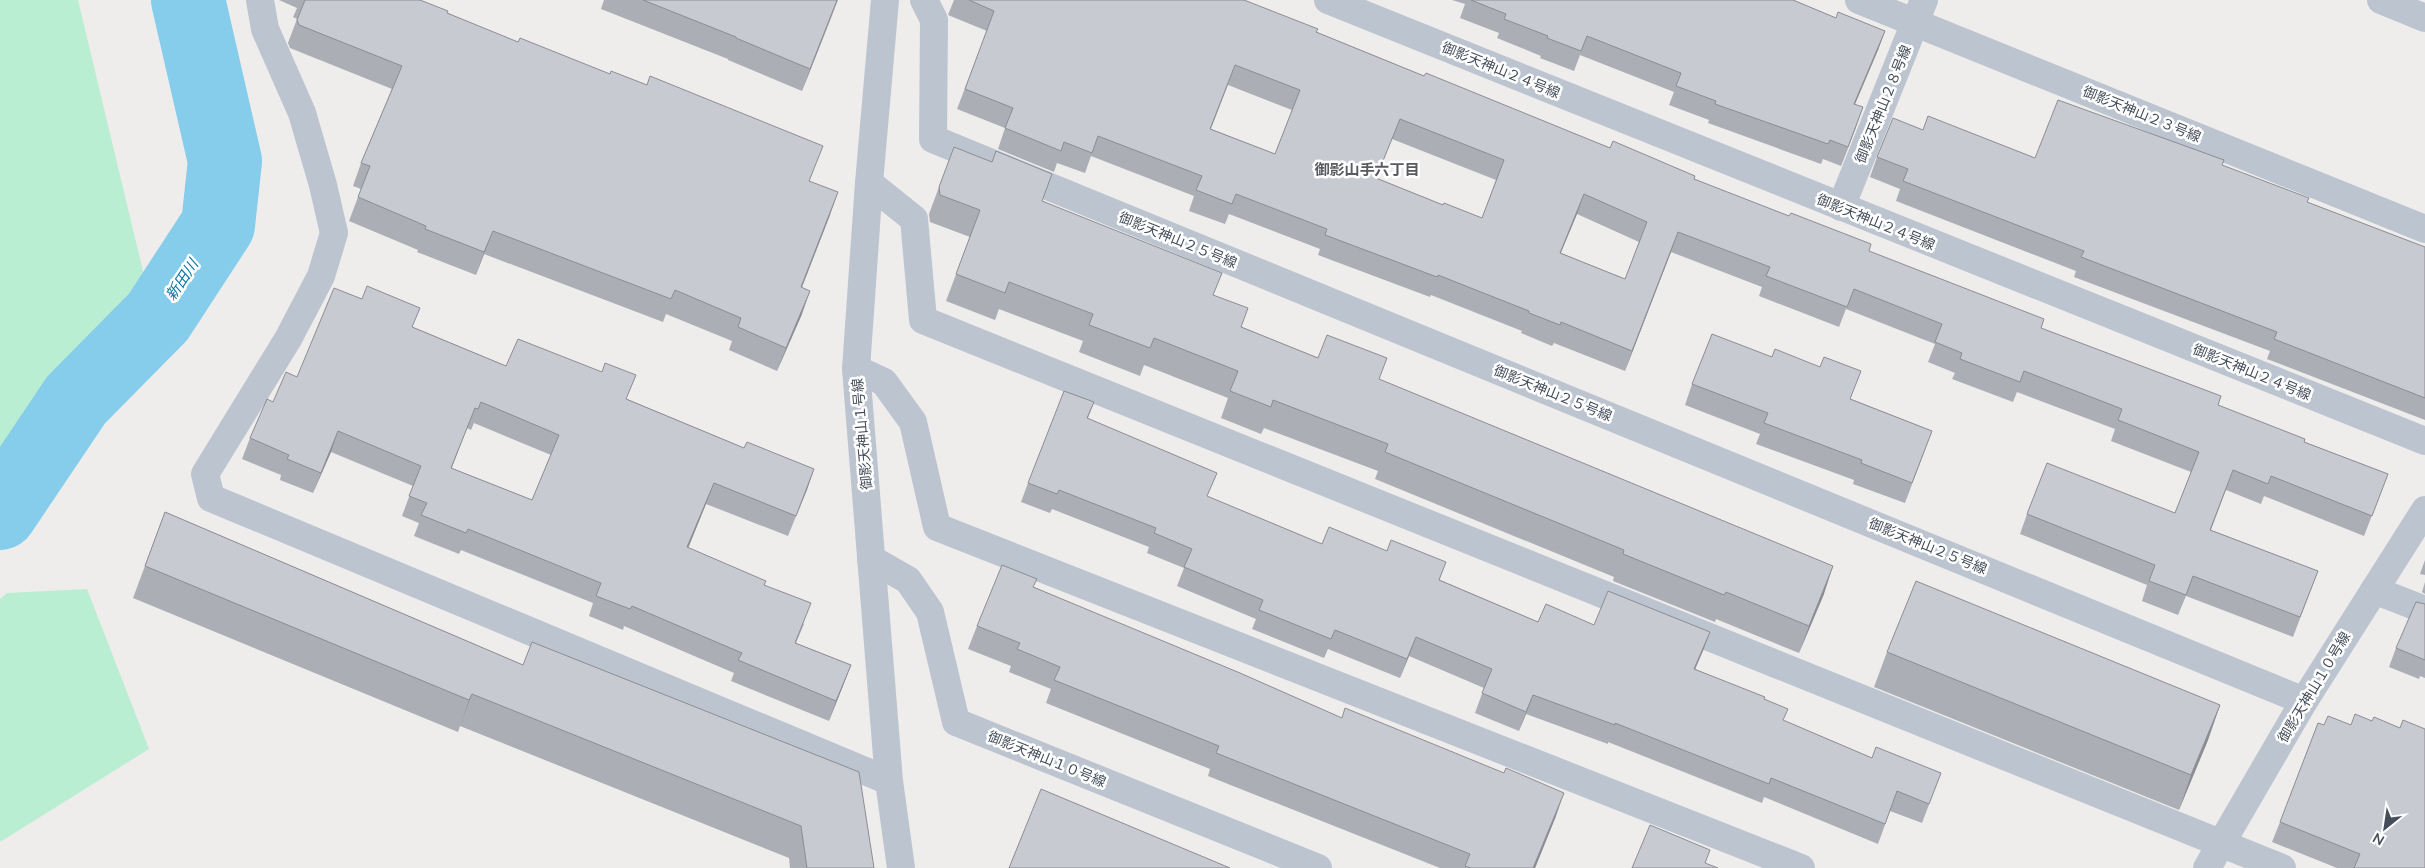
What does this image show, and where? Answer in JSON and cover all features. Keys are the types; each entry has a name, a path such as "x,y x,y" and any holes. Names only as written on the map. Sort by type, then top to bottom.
{"street":[{"path":"260,0 265,28 302,113 323,185 334,233 322,276 305,308 239,422 205,474 211,498 888,781"},
{"name":"御影天神山１号線","path":"885,0 869,183 856,369 888,781 901,868"},
{"name":"御影天神山２５号線","path":"924,0 934,20 933,139 2304,700"},
{"name":"御影天神山２４号線","path":"1328,0 1841,208 2425,441"},
{"name":"御影天神山２３号線","path":"1859,0 1920,11 2425,228"},
{"path":"2381,0 2425,18"},
{"name":"御影天神山２８号線","path":"1841,208 1920,11"},
{"path":"869,183 914,219 923,320 2282,868"},
{"path":"856,369 884,382 913,422 937,527 1801,868"},
{"name":"御影天神山１０号線","path":"2207,868 2304,700 2425,510"},
{"name":"御影天神山１０号線","path":"872,559 908,580 930,612 956,722 1318,868"},
{"path":"2374,590 2425,610"}],"green space":[{"path":"0,0 78,0 147,288 0,456"},
{"path":"87,589 149,749 0,842 0,599 7,593"}],"building":[{"path":"305,0 420,0 518,42 520,38 610,74 611,71 647,85 650,76 823,146 809,181 838,192 801,287 810,291 786,348 738,327 741,318 675,290 671,299 493,231 484,252 425,229 426,226 358,197 370,166 361,163 402,66 299,25 297,20"},
{"path":"643,0 837,0 810,69"},
{"path":"969,0 1244,0 1318,29 1316,32 1424,76 1426,73 1610,148 1613,141 1695,176 1694,179 1789,216 1791,213 1871,244 1869,251 2044,319 2041,328 2221,396 2218,405 2305,439 2304,442 2388,474 2372,516 2271,476 2268,484 2233,470 2210,530 2318,571 2300,617 2193,576 2186,595 2149,581 2155,565 2027,514 2047,463 2175,513 2199,452 2118,420 2122,409 2024,371 2020,382 1960,359 1962,353 1935,342 1942,324 1854,289 1847,307 1766,276 1770,267 1678,232 1632,351 1561,322 1560,325 1529,313 1529,311 1438,275 1437,277 1325,235 1327,229 1236,194 1232,204 1196,190 1202,176 1098,136 1092,153 1064,142 1061,151 1005,128 1013,108 965,89 994,11","holes":["1235,65 1300,90 1275,154 1210,129","1400,119 1504,160 1482,218 1444,203 1443,205 1376,178","1584,194 1647,222 1625,279 1560,253"]},
{"path":"1471,0 1793,0 1836,18 1838,12 1885,31 1854,104 1863,107 1848,147 1830,140 1828,144 1715,104 1716,101 1676,86 1681,73 1587,36 1581,51 1504,19 1506,14"},
{"path":"2058,100 2224,160 2222,165 2309,198 2307,202 2425,247 2425,398 2274,339 2277,332 2081,257 2084,251 1903,181 1908,169 1877,157 1893,118 1923,130 1928,116 2035,158"},
{"path":"954,147 992,162 996,151 1052,174 1042,201 1222,273 1213,295 1248,308 1241,327 1318,358 1327,335 1387,358 1379,379 1833,566 1809,626 1726,592 1724,595 1623,554 1624,550 1385,452 1388,444 1273,400 1271,407 1230,391 1238,371 1154,338 1150,348 1089,325 1093,314 1009,282 1005,293 956,274 980,210 940,195 939,187"},
{"path":"367,286 420,308 412,327 506,366 518,339 602,372 605,363 636,375 626,399 744,448 747,442 814,469 796,516 714,483 687,547 766,581 764,585 811,603 795,643 851,665 836,701 738,660 742,653 632,606 630,609 596,596 601,583 468,529 466,533 421,515 427,503 409,496 421,466 338,431 321,473 287,459 289,455 250,438 267,399 273,402 286,372 297,377 334,288 362,299","holes":["481,402 559,435 532,500 451,468 475,408 478,409"]},
{"path":"1712,334 1772,357 1775,349 1820,367 1824,357 1861,371 1850,399 1932,431 1912,483 1861,463 1862,460 1764,423 1768,413 1692,384"},
{"path":"1064,391 1094,402 1087,418 1217,473 1207,496 1322,544 1329,527 1387,551 1391,540 1446,562 1439,580 1538,622 1546,604 1594,625 1608,591 1710,632 1694,669 1765,697 1764,699 1788,709 1783,720 1872,758 1876,747 1941,773 1929,804 1897,791 1885,824 1771,778 1769,784 1615,723 1615,725 1533,695 1526,712 1482,693 1492,669 1416,637 1407,659 1335,630 1331,639 1259,610 1263,600 1184,567 1192,549 1154,533 1156,528 1059,490 1057,494 1028,483"},
{"path":"165,512 523,665 532,642 859,772 874,868 807,868 801,826 472,694 469,700 145,566"},
{"path":"1002,565 1037,579 1033,587 1240,673 1342,718 1345,708 1504,773 1506,768 1564,793 1533,868 1471,868 1465,866 1470,854 1216,753 1219,746 1054,680 1060,667 1017,649 1020,643 977,626"},
{"path":"1916,581 2220,705 2191,775 1887,652"},
{"path":"2416,602 2425,604 2425,660 2396,648"},
{"path":"2355,714 2372,721 2374,717 2400,728 2403,720 2425,729 2425,868 2354,868 2360,854 2280,822 2318,723 2324,725 2328,716 2351,725"},
{"path":"1041,789 1230,868 1009,868"},
{"path":"1650,825 1710,850 1705,863 1718,868 1632,868"}],"waterway":[{"name":"新田川","path":"0,513 76,400 158,317 218,225 225,161 188,0"}],"district":[{"name":"御影山手六丁目","path":"1367,170"}]}
